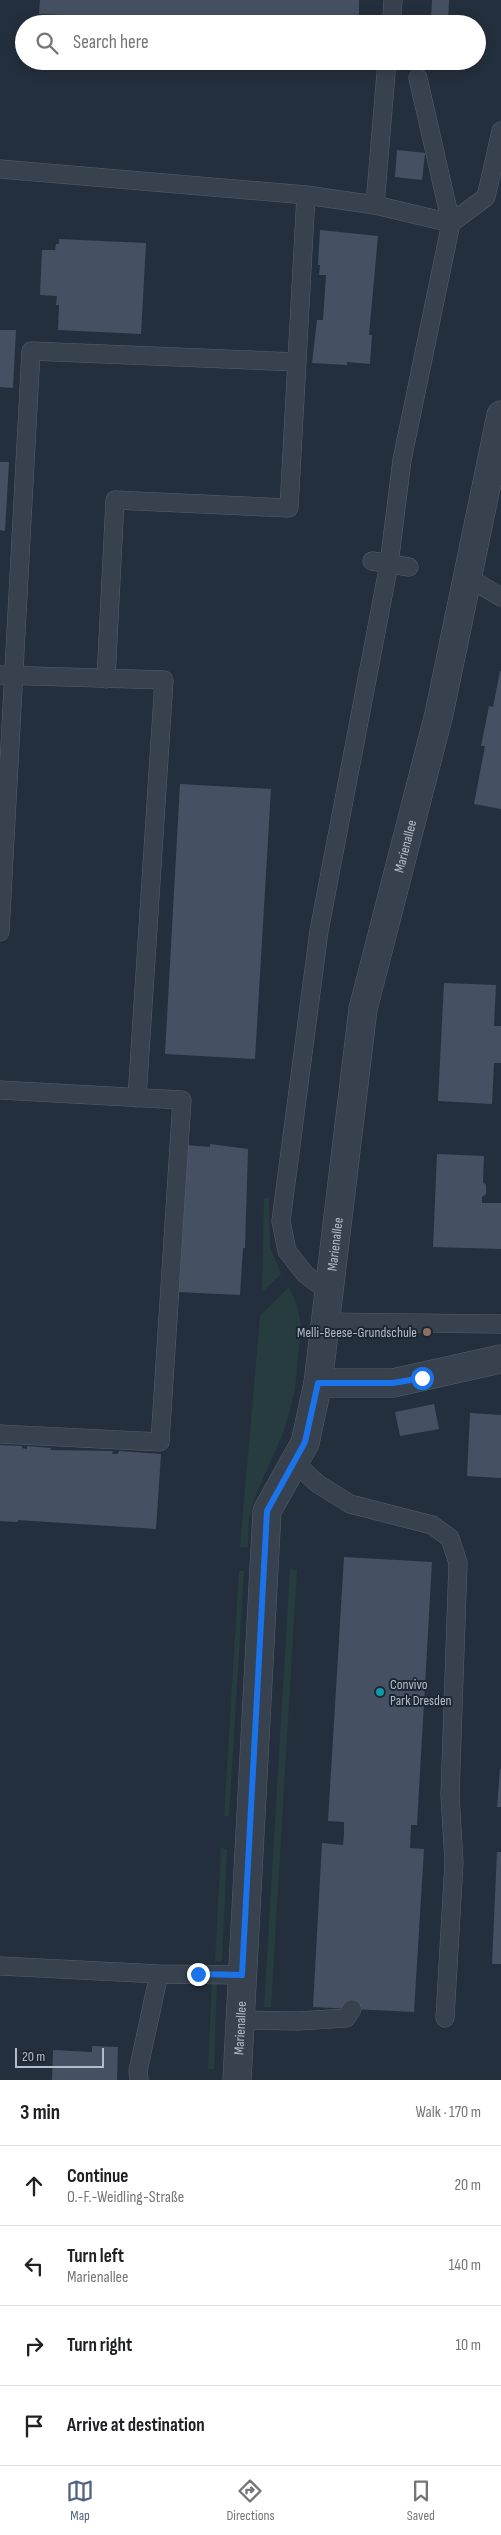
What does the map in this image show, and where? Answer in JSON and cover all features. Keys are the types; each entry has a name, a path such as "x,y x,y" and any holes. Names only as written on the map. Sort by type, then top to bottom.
{"street":[{"name":"Marienallee","path":"237,2080 267,1511 305,1442 318,1383 363,1009 439,714 501,414"},
{"path":"318,1383 393,1383 501,1359"}],"lane":[{"path":"375,205 386,70"},
{"path":"329,1292 304,1274 287,1251 281,1221 319,932 381,562 451,222 418,78"},
{"path":"0,169 306,195 375,205 451,222 486,197 501,131"},
{"path":"106,679 115,500 289,508 306,195"},
{"path":"0,932 7,675 31,351 297,362"},
{"path":"381,562 409,567"},
{"path":"467,577 501,597"},
{"path":"7,675 164,680 137,1098"},
{"path":"0,1090 182,1100 160,1442 0,1434"},
{"path":"325,1322 501,1324"},
{"path":"294,1462 318,1484 350,1504 432,1525 450,1538 458,1563 450,1795 454,1862 445,2018"},
{"path":"0,1966 159,1974 242,1975"},
{"path":"139,2080 138,2071 159,1974"},
{"path":"240,2020 298,2021 346,2018 352,2009"}],"green space":[{"path":"264,1198 269,1198 270,1247 281,1274 262,1292"},
{"path":"289,1287 297,1305 301,1326 295,1390 284,1431 255,1497 249,1518 248,1547 240,1547 260,1316"},
{"path":"290,1569 297,1570 271,2007 264,2007"},
{"path":"239,1571 244,1571 229,1816 224,1816"},
{"path":"221,1848 227,1849 222,1962 215,1961"},
{"path":"212,1980 217,1980 214,2069 208,2069"}],"building":[{"path":"40,0 359,0 359,15 39,14"},
{"path":"432,0 449,0 448,15 431,15"},
{"path":"397,150 425,153 422,180 395,177"},
{"path":"320,230 378,236 369,335 372,335 370,364 347,362 347,365 312,363 317,320 323,320 326,275 319,275"},
{"path":"59,239 146,243 141,334 58,330 59,305 56,305 57,296 40,295 42,250 55,250 56,244 59,244"},
{"path":"0,330 16,330 13,388 0,387"},
{"path":"0,462 9,462 5,531 0,530"},
{"path":"500,671 501,809 474,804 485,746 481,746 489,706 493,707"},
{"path":"180,784 271,789 255,1059 165,1054"},
{"path":"444,983 496,985 494,1026 501,1026 501,1063 494,1063 492,1104 438,1101"},
{"path":"210,1144 248,1149 245,1248 243,1248 240,1295 178,1292 186,1145 210,1147"},
{"path":"437,1154 484,1156 483,1182 486,1185 486,1194 482,1197 482,1203 501,1203 501,1249 433,1247"},
{"path":"434,1404 439,1429 400,1436 395,1412"},
{"path":"470,1413 501,1415 501,1478 467,1476"},
{"path":"0,1445 22,1446 22,1448 27,1449 27,1446 51,1448 50,1450 113,1451 112,1454 118,1454 119,1451 161,1454 156,1529 18,1520 18,1522 0,1521"},
{"name":"Convivo Park Dresden","path":"344,1557 432,1562 417,1825 411,1825 410,1848 424,1849 414,2012 313,2007 322,1843 343,1845 344,1834 344,1822 328,1821"},
{"path":"500,1769 501,1807 497,1807"},
{"path":"497,1852 501,1852 501,1964 492,1964"},
{"path":"92,2046 118,2047 117,2080 52,2080 53,2050 92,2052"}],"place":[{"name":"Melli-Beese-Grundschule","path":"427,1332"},
{"name":"Convivo Park Dresden","path":"380,1692"}],"route":[{"path":"198,1974 242,1975 267,1511 305,1442 318,1383 355,1385 393,1383 422,1378"}]}
